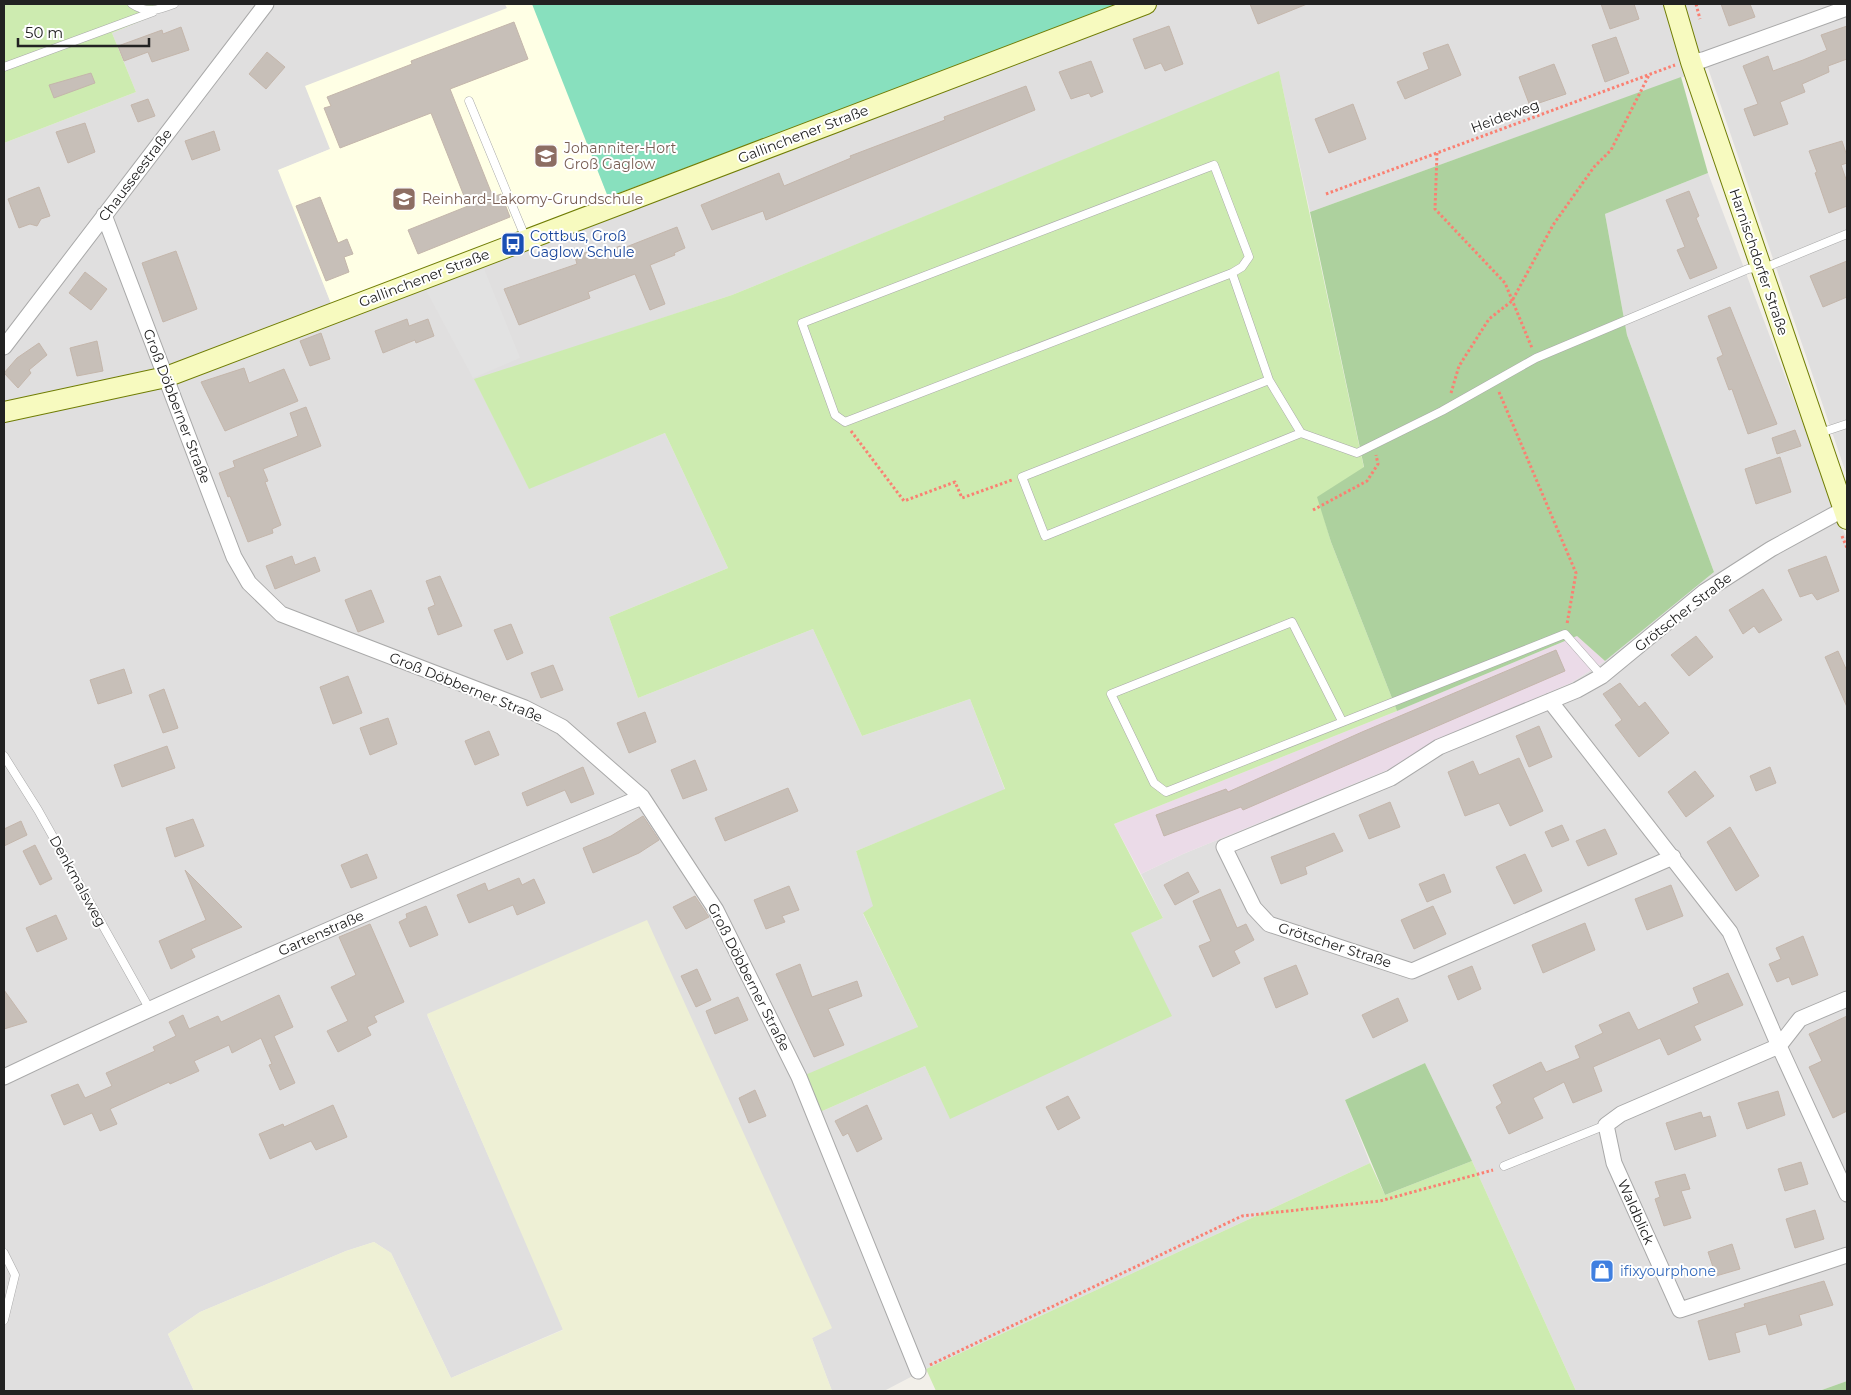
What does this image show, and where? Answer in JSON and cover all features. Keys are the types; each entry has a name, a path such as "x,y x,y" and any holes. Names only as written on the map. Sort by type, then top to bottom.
{"street":[{"name":"Chausseestraße","path":"4,347 266,4"},
{"name":"Gallinchener Straße","path":"4,412 166,377 1146,4"},
{"name":"Harnischdorfer Straße","path":"1674,4 1845,518"},
{"path":"1692,62 1703,60 1847,8"},
{"name":"Groß Döbberner Straße","path":"104,215 234,557 249,583 281,614 525,708 562,727 642,797 716,910 799,1077 918,1370"},
{"name":"Grötscher Straße","path":"1673,857 1412,971 1269,924 1254,908 1224,847 1391,778 1439,747 1577,690 1602,676 1704,592 1771,549 1834,514 1845,518"},
{"path":"1550,701 1730,932 1779,1046 1847,1194"},
{"name":"Gartenstraße","path":"4,1077 149,1008 396,899 642,797"},
{"path":"1606,1125 1621,1114 1779,1046 1800,1019 1847,999"},
{"name":"Waldblick","path":"1606,1125 1614,1162 1680,1310 1847,1255"}],"lane":[{"path":"132,4 141,10 153,12"},
{"path":"4,67 174,4"},
{"path":"470,101 526,239"},
{"path":"1214,166 1248,257 1242,267 1232,274 845,422 835,415 802,323 1214,166"},
{"path":"1232,274 1270,380 1302,433 1357,453 1495,382 1536,358 1748,269 1762,268 1847,234"},
{"path":"1270,380 1022,477 1045,536 1302,433"},
{"path":"1818,434 1847,424"},
{"path":"1342,721 1292,622 1111,694 1154,783 1166,792 1565,634 1602,676"},
{"name":"Denkmalsweg","path":"4,756 38,810 149,1008"},
{"path":"1504,1166 1606,1125"},
{"path":"4,1252 15,1275 4,1320"}],"path":[{"name":"Heideweg","path":"1326,194 1681,62 1692,62"},
{"path":"1442,410 1449,399 1459,366 1489,319 1512,301 1553,224 1594,167 1611,150 1649,74"},
{"path":"1438,153 1435,209 1505,283 1536,358"},
{"path":"1495,382 1576,573 1565,634"},
{"path":"845,422 904,501 955,482 962,498 1022,477"},
{"path":"1312,510 1367,481 1378,464 1373,445"},
{"path":"1845,518 1847,548"},
{"path":"918,1370 1242,1216 1380,1202 1504,1166"}],"shaded area":[{"path":"162,4 505,4 507,8 330,149 279,170 336,316 1160,4 1847,4 1847,476 1708,68 1310,212 1279,72 732,295 475,380 529,488 665,433 728,568 609,617 638,698 813,629 862,736 970,699 1005,790 856,851 874,906 863,914 918,1027 820,1112 925,1066 950,1118 1131,933 1163,918 1141,874 1183,854 1390,769 1435,741 1571,683 1605,661 1714,572 1627,335 1605,214 1708,173 1847,540 1847,1381 1819,1391 1576,1391 1472,1161 1425,1063 1345,1100 1370,1163 926,1369 884,1391 832,1391 812,1338 831,1328 427,1015 564,1329 451,1378 391,1253 374,1242 346,1251 200,1312 168,1334 194,1391 4,1391 4,143 136,92 112,33 153,16"},
{"name":"Reinhard-Lakomy-Grundschule","path":"505,4 533,4 608,197 332,306 278,170 330,149 305,86 507,8"},
{"path":"484,269 520,358 473,378 426,290"},
{"path":"1577,636 1605,661 1571,683 1435,741 1390,769 1183,854 1141,874 1114,824 1397,711"},
{"path":"647,920 832,1328 812,1338 832,1391 194,1391 168,1334 200,1312 346,1251 374,1242 391,1253 451,1378 563,1330 427,1014"}],"green space":[{"path":"4,4 162,4 153,16 112,33 136,92 4,143"},
{"path":"532,4 1122,4 608,197"},
{"path":"1279,71 1364,468 1318,497 1331,542 1397,711 1114,824 1163,918 1131,933 1172,1016 950,1119 925,1066 820,1112 805,1075 918,1027 863,913 873,906 856,851 1005,789 970,699 862,736 813,629 638,698 609,617 728,568 665,433 529,489 474,379 732,295"},
{"path":"1681,77 1708,173 1605,214 1627,335 1714,572 1605,661 1577,636 1397,711 1331,542 1317,497 1364,467 1310,212"},
{"path":"1425,1063 1472,1161 1385,1195 1345,1100"},
{"path":"1472,1161 1576,1391 936,1391 926,1369 1370,1163 1385,1195"},
{"path":"1847,1381 1847,1391 1819,1391"}],"building":[{"path":"1250,4 1307,4 1258,24"},
{"path":"1601,4 1634,4 1639,19 1610,29"},
{"path":"1721,4 1750,4 1755,17 1729,26"},
{"path":"514,22 528,59 450,89 493,197 501,194 510,217 418,254 408,230 468,206 431,113 340,148 324,108 331,106 327,97 412,64 411,61"},
{"path":"1169,26 1183,64 1165,71 1161,63 1145,69 1133,39"},
{"path":"1847,26 1847,59 1828,66 1829,72 1802,84 1805,92 1780,102 1788,124 1754,136 1744,109 1758,104 1743,66 1768,56 1773,71 1803,60 1827,50 1821,35"},
{"path":"181,27 189,50 152,62 148,52 124,61 118,46 162,30 163,34"},
{"path":"1616,37 1629,73 1605,82 1592,45"},
{"path":"1448,44 1461,75 1405,99 1397,82 1429,69 1423,53"},
{"path":"267,52 285,67 266,89 249,74"},
{"path":"1091,61 1103,92 1091,97 1089,93 1071,99 1059,72"},
{"path":"1554,64 1566,94 1530,106 1519,77"},
{"path":"91,73 95,83 54,98 49,85"},
{"path":"1026,86 1035,110 766,220 763,211 712,230 701,205 779,173 784,186 851,158 850,156 945,120 944,117"},
{"path":"148,99 155,116 138,122 131,105"},
{"path":"1353,104 1366,139 1329,153 1315,119"},
{"path":"85,123 95,152 68,163 56,132"},
{"path":"214,131 220,150 192,160 185,141"},
{"path":"1842,141 1847,156 1847,163 1841,165 1847,182 1847,206 1829,213 1809,151"},
{"path":"39,187 50,216 41,219 37,226 30,224 19,228 8,199"},
{"path":"1689,191 1699,216 1696,218 1717,268 1690,279 1677,250 1685,247 1666,200"},
{"path":"320,197 338,243 347,239 353,254 344,257 349,272 326,281 296,206"},
{"path":"677,227 685,248 674,253 675,255 650,265 665,304 650,310 635,274 588,292 590,298 519,325 504,289 577,264 575,257 589,251 591,257 620,246 621,249"},
{"path":"176,251 197,309 163,322 142,263"},
{"path":"1847,261 1847,297 1823,307 1810,276"},
{"path":"85,272 107,289 91,310 69,293"},
{"path":"1730,307 1777,424 1748,434 1732,389 1729,390 1717,358 1723,355 1708,316"},
{"path":"407,319 409,326 428,319 434,336 416,343 415,340 383,353 375,331"},
{"path":"321,333 330,359 310,366 300,341"},
{"path":"97,341 103,371 77,376 70,348"},
{"path":"39,343 47,355 29,370 31,373 18,388 4,373 17,358"},
{"path":"244,368 249,383 284,369 298,401 225,431 201,382"},
{"path":"306,407 321,446 263,469 268,481 265,482 281,525 272,529 273,533 248,542 219,473 235,467 233,461 298,436 290,413"},
{"path":"1795,430 1801,446 1777,454 1772,438"},
{"path":"1780,457 1791,492 1756,504 1745,469"},
{"path":"292,556 295,565 315,557 320,571 275,589 266,566"},
{"path":"1826,556 1839,591 1817,600 1812,593 1800,597 1788,570"},
{"path":"440,576 462,626 438,635 428,608 435,605 426,581"},
{"path":"1763,589 1782,620 1759,633 1754,626 1743,634 1729,610"},
{"path":"371,590 384,622 358,632 345,600"},
{"path":"511,624 523,653 507,660 494,630"},
{"path":"1696,636 1713,657 1689,676 1671,655"},
{"path":"1556,650 1565,671 1243,810 1241,807 1164,836 1156,815 1226,789 1228,792 1362,732"},
{"path":"1838,651 1847,671 1847,707 1825,657"},
{"path":"553,665 563,690 541,698 531,673"},
{"path":"124,669 132,693 98,704 90,680"},
{"path":"348,676 362,713 333,724 320,687"},
{"path":"1620,683 1639,707 1645,702 1669,733 1639,757 1615,725 1622,720 1603,694"},
{"path":"164,689 178,728 163,733 149,695"},
{"path":"645,712 656,742 629,753 617,723"},
{"path":"388,718 397,744 370,755 360,728"},
{"path":"1539,726 1552,757 1529,767 1516,736"},
{"path":"489,731 499,755 475,765 465,741"},
{"path":"167,746 175,768 122,787 114,765"},
{"path":"1519,758 1543,811 1510,826 1499,803 1465,816 1448,772 1473,761 1479,775"},
{"path":"695,760 707,790 683,799 671,770"},
{"path":"583,767 594,794 571,803 565,790 527,806 522,793"},
{"path":"1770,767 1776,783 1756,791 1750,776"},
{"path":"1695,771 1714,796 1686,817 1668,792"},
{"path":"788,788 798,811 725,841 715,818"},
{"path":"1390,802 1400,827 1369,839 1359,815"},
{"path":"643,816 659,840 639,853 593,873 583,848 611,836"},
{"path":"193,819 204,846 175,857 166,828"},
{"path":"21,821 27,835 4,846 4,829"},
{"path":"1562,825 1569,840 1552,847 1545,832"},
{"path":"1730,827 1759,876 1736,891 1707,842"},
{"path":"1605,829 1617,854 1588,866 1576,841"},
{"path":"1334,833 1343,851 1305,867 1307,874 1281,884 1271,857"},
{"path":"35,845 52,879 40,885 23,851"},
{"path":"367,854 377,878 351,888 341,865"},
{"path":"1525,854 1542,891 1514,904 1496,867"},
{"path":"185,870 242,927 191,949 195,957 171,969 159,941 206,920"},
{"path":"1188,872 1199,892 1175,905 1164,885"},
{"path":"1444,874 1451,892 1427,902 1419,884"},
{"path":"519,878 522,885 534,879 545,903 517,915 513,905 469,923 457,895 485,883 488,891"},
{"path":"1671,885 1683,916 1647,930 1635,899"},
{"path":"789,886 799,910 782,916 785,922 766,929 754,900"},
{"path":"1220,889 1237,928 1246,924 1254,940 1234,951 1240,963 1213,977 1199,946 1211,941 1193,901"},
{"path":"695,896 709,917 686,929 673,907"},
{"path":"426,906 438,935 410,947 399,922 407,918 406,914"},
{"path":"1433,906 1446,934 1414,949 1401,920"},
{"path":"56,915 67,939 37,952 26,928"},
{"path":"1585,923 1595,950 1543,973 1532,945"},
{"path":"370,924 404,1002 374,1016 377,1022 367,1027 371,1035 338,1052 327,1031 348,1021 331,987 356,975 339,937"},
{"path":"1803,936 1818,975 1792,985 1789,977 1777,982 1769,964 1781,959 1776,948"},
{"path":"800,964 812,997 857,981 862,996 828,1009 844,1045 814,1057 776,974"},
{"path":"1296,965 1308,994 1276,1008 1264,978"},
{"path":"1472,966 1481,989 1458,1000 1448,976"},
{"path":"697,969 711,1000 696,1007 681,976"},
{"path":"1728,973 1743,1005 1694,1026 1701,1040 1668,1055 1660,1038 1593,1067 1602,1091 1573,1103 1564,1082 1533,1098 1543,1118 1509,1134 1496,1107 1502,1103 1493,1085 1541,1062 1546,1072 1580,1058 1575,1046 1603,1033 1599,1025 1629,1012 1638,1030 1699,1003 1693,988"},
{"path":"4,990 27,1022 4,1029"},
{"path":"279,995 293,1027 274,1036 295,1083 280,1090 269,1065 272,1064 261,1038 232,1053 229,1045 194,1061 199,1071 170,1084 169,1082 110,1109 117,1124 100,1131 92,1113 64,1125 51,1095 78,1084 85,1098 112,1086 106,1073 155,1051 153,1047 176,1036 169,1022 183,1015 189,1029 218,1016 221,1022"},
{"path":"738,997 748,1020 715,1034 706,1011"},
{"path":"1398,998 1408,1021 1373,1038 1362,1015"},
{"path":"1847,1016 1847,1111 1833,1118 1809,1067 1822,1061 1809,1034"},
{"path":"755,1090 766,1116 749,1123 739,1098"},
{"path":"1778,1091 1785,1115 1747,1129 1738,1103"},
{"path":"1068,1096 1080,1118 1058,1130 1046,1107"},
{"path":"333,1105 347,1137 316,1150 311,1141 270,1159 259,1134 283,1124 284,1127"},
{"path":"867,1105 882,1139 857,1152 848,1133 843,1136 835,1121"},
{"path":"1701,1112 1703,1118 1710,1116 1716,1136 1675,1150 1666,1123"},
{"path":"1801,1162 1808,1184 1785,1191 1778,1169"},
{"path":"1685,1174 1690,1189 1681,1191 1691,1218 1664,1226 1655,1199 1660,1197 1655,1182"},
{"path":"1815,1210 1824,1239 1795,1248 1786,1219"},
{"path":"1732,1244 1740,1269 1716,1276 1708,1252"},
{"path":"1824,1281 1833,1305 1799,1315 1802,1325 1769,1335 1766,1324 1735,1333 1740,1352 1709,1360 1698,1321 1745,1307 1744,1304"}],"place":[{"name":"Johanniter-Hort Groß Gaglow","path":"546,156"},
{"name":"Reinhard-Lakomy-Grundschule","path":"404,199"},
{"name":"Cottbus, Groß Gaglow Schule","path":"513,244"},
{"name":"ifixyourphone","path":"1602,1271"}]}
